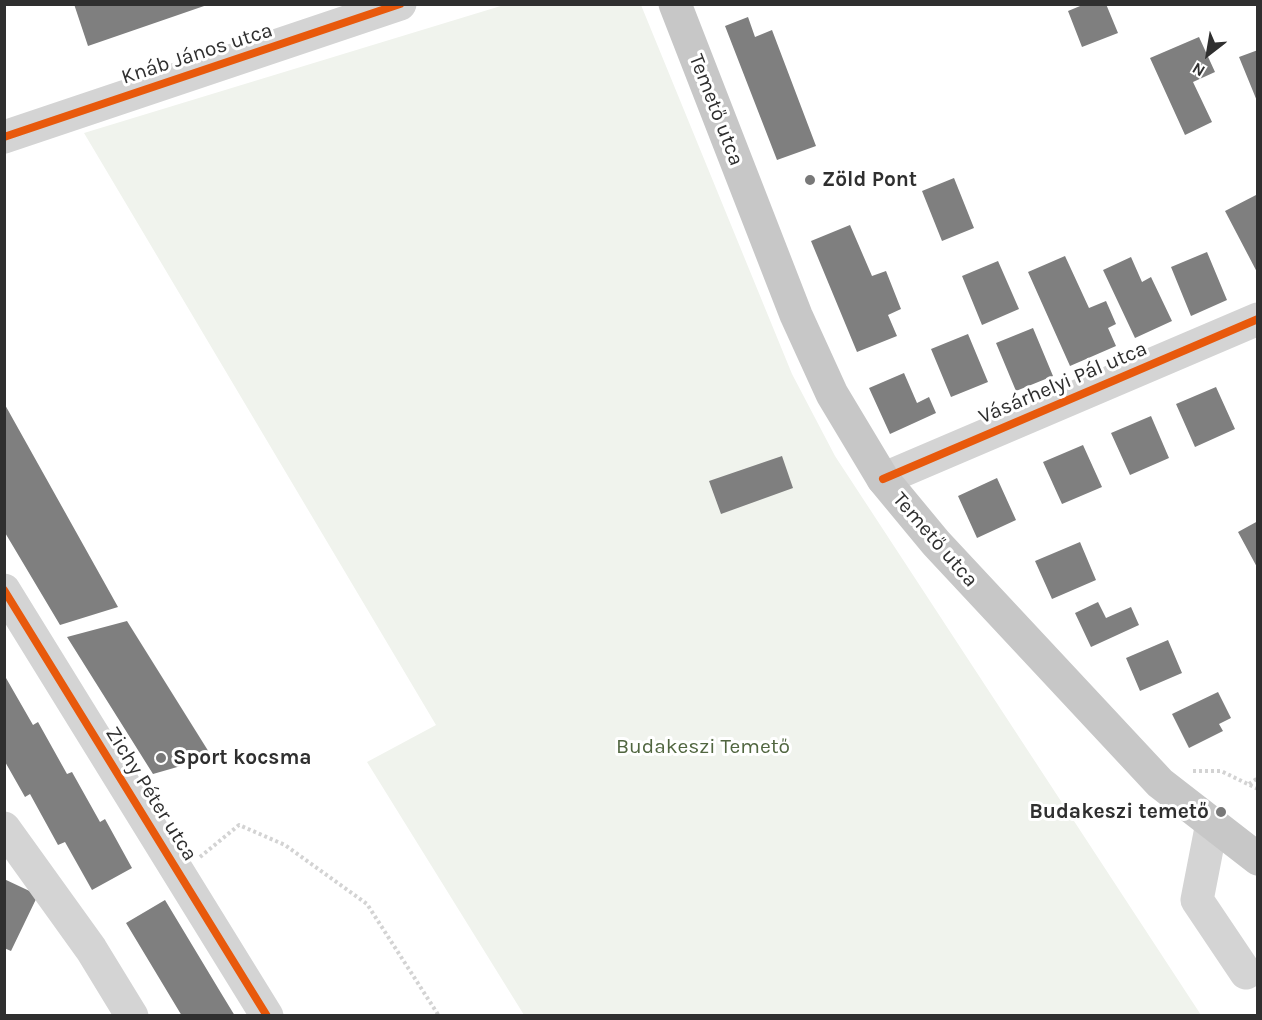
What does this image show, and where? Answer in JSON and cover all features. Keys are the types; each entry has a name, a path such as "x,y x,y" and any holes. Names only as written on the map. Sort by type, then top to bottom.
{"main road":[{"name":"Temető utca","path":"675,4 796,315 832,394 883,479 943,551 1160,783 1257,859"}],"street":[{"name":"Knáb János utca","path":"4,137 400,4"},
{"name":"Vásárhelyi Pál utca","path":"883,479 1257,319"},
{"name":"Zichy Péter utca","path":"4,590 267,1016"},
{"path":"1212,823 1197,900 1246,973"},
{"path":"4,828 91,949 132,1016"}],"path":[{"path":"1160,783 1194,771 1221,771 1257,789"},
{"path":"1249,784 1257,778"},
{"path":"179,874 239,825 285,844 367,904 440,1016"}],"green space":[{"name":"Budakeszi Temető","path":"504,5 641,5 792,374 835,456 1201,1015 524,1015 367,762 436,725 84,133"}],"building":[{"path":"74,4 207,4 207,5 88,46"},
{"path":"1085,4 1106,4 1118,33 1082,47 1068,11"},
{"path":"748,17 755,37 772,30 816,146 777,160 725,26"},
{"path":"1199,37 1215,72 1193,82 1212,122 1185,135 1150,58"},
{"path":"1258,50 1258,101 1257,101 1239,57"},
{"path":"954,178 974,228 942,241 922,191"},
{"path":"1258,194 1258,274 1225,211"},
{"path":"850,225 872,276 886,271 901,309 888,315 897,336 857,352 811,241"},
{"path":"1207,252 1227,300 1191,316 1171,267"},
{"path":"1065,256 1089,308 1106,301 1116,324 1108,328 1116,346 1070,366 1028,272"},
{"path":"1131,257 1142,282 1151,277 1172,321 1135,338 1103,270"},
{"path":"998,261 1019,309 982,325 962,276"},
{"path":"1033,328 1053,376 1016,391 996,343"},
{"path":"968,334 988,382 951,397 931,349"},
{"path":"904,373 917,403 929,397 936,413 890,434 869,388"},
{"path":"1216,387 1235,429 1195,447 1176,404"},
{"path":"4,403 118,607 60,625 4,531"},
{"path":"1151,416 1169,458 1130,475 1111,433"},
{"path":"1083,445 1102,487 1062,504 1043,462"},
{"path":"782,456 793,488 721,514 709,481"},
{"path":"997,478 1016,520 977,538 958,496"},
{"path":"1258,521 1258,569 1238,532"},
{"path":"1080,542 1096,580 1052,599 1035,561"},
{"path":"1098,602 1106,618 1131,607 1139,625 1091,647 1075,613"},
{"path":"127,621 212,757 153,774 67,637"},
{"path":"1168,640 1182,673 1140,691 1126,658"},
{"path":"6,678 33,725 38,722 67,774 72,772 100,822 105,819 132,868 92,890 65,842 58,845 30,794 25,797 4,760"},
{"path":"1218,692 1231,718 1219,724 1223,731 1189,748 1172,714"},
{"path":"4,879 38,895 11,951 4,948"},
{"path":"165,900 235,1016 182,1016 126,923"}],"cycle path":[{"path":"4,137 400,4"},
{"path":"883,479 1258,319"},
{"path":"4,590 267,1016"}],"place":[{"name":"Zöld Pont","path":"810,180"},
{"name":"Sport kocsma","path":"161,758"},
{"name":"Budakeszi temető","path":"1221,812"}]}
